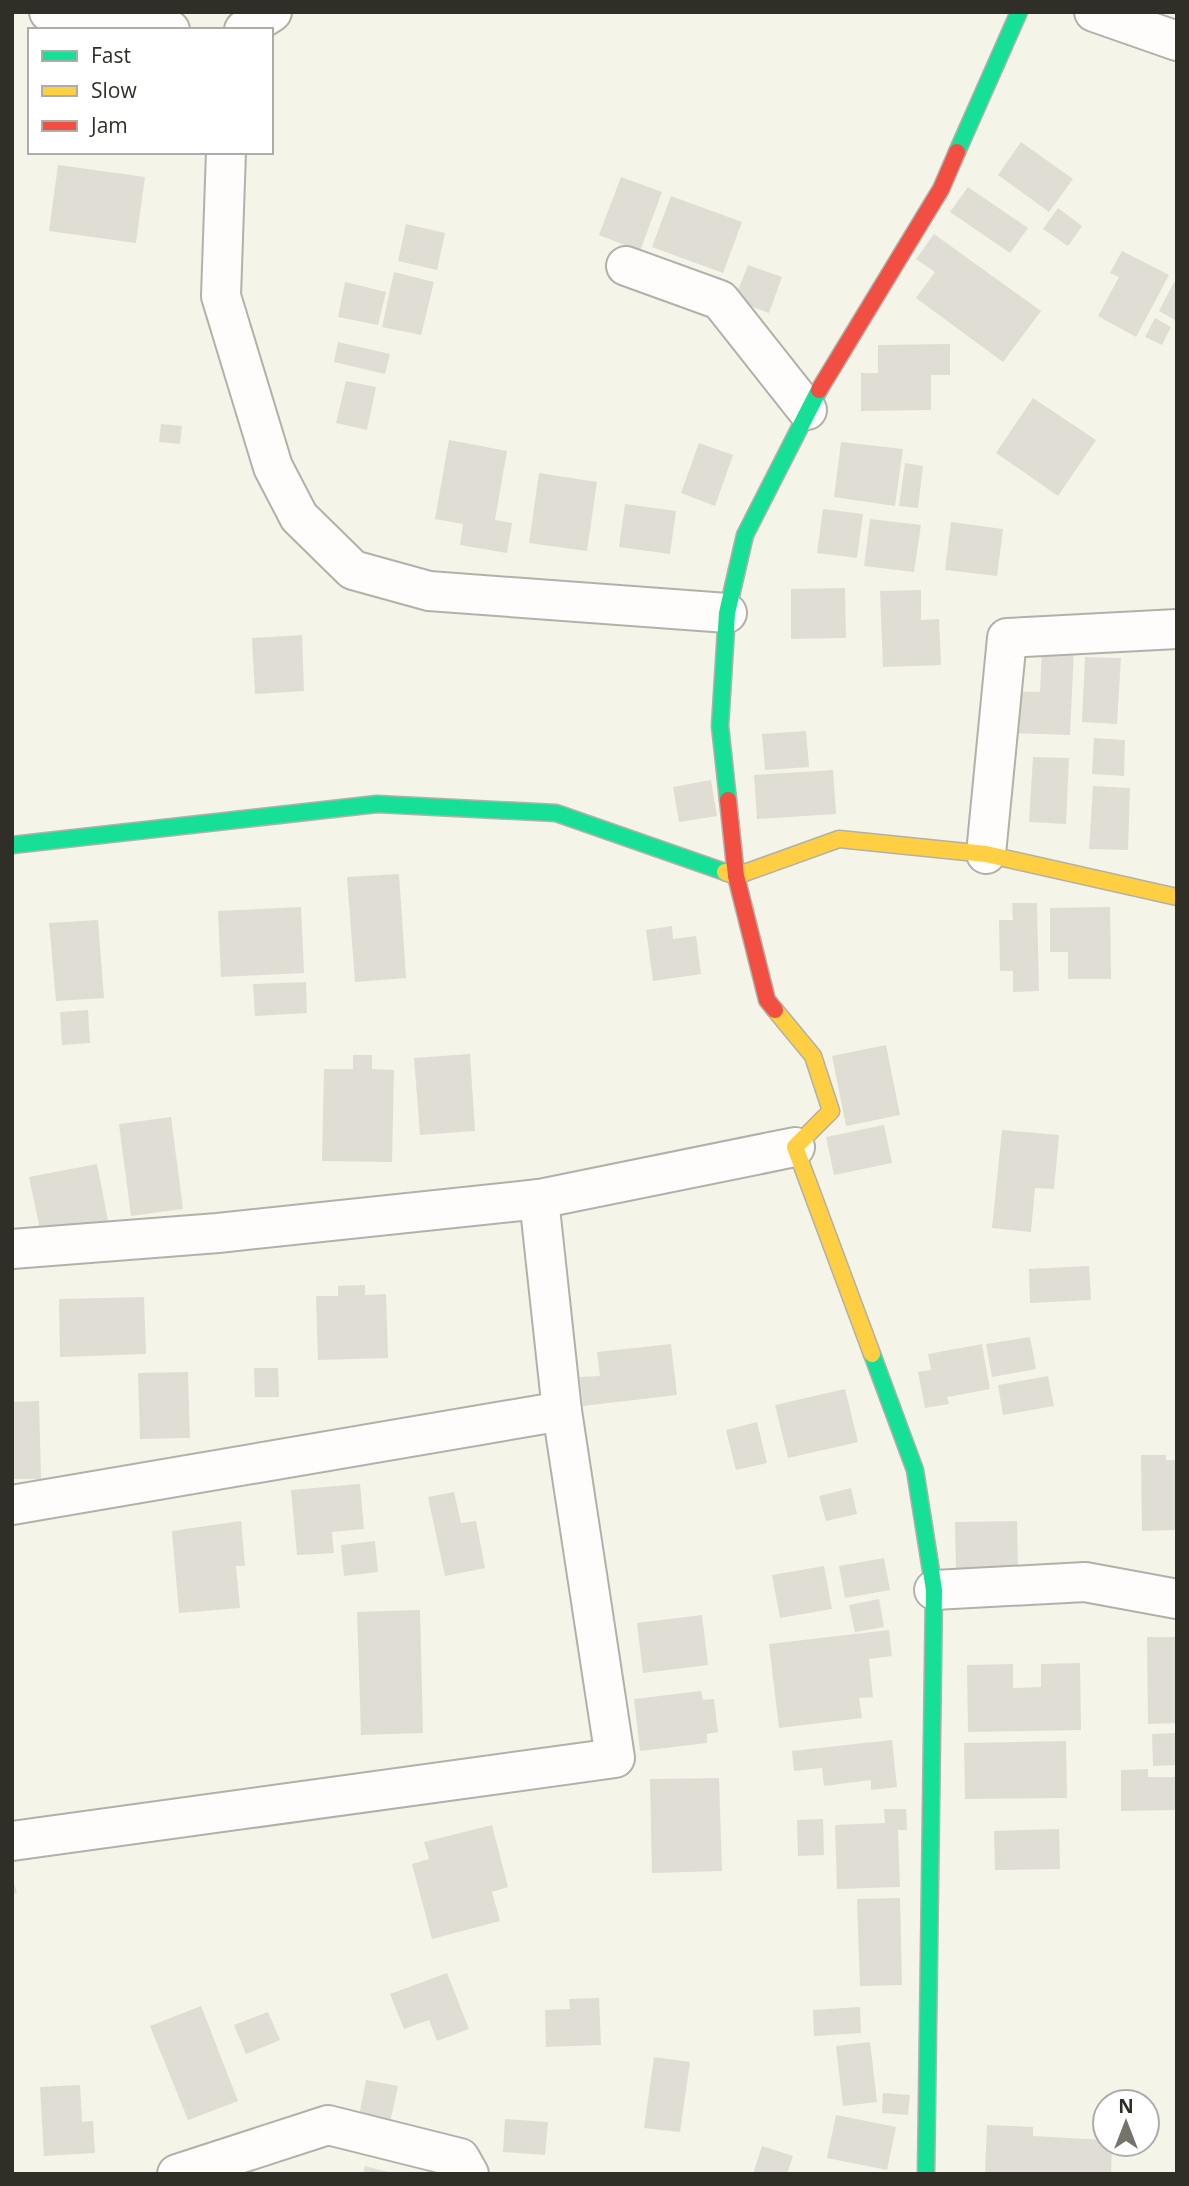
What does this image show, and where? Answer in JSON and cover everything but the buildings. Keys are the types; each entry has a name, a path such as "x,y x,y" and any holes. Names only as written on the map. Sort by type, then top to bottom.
{"street":[{"path":"49,12 157,28"},
{"path":"247,28 272,12"},
{"path":"12,1250 218,1234 538,1199 795,1147 831,1111 813,1056 767,1000 736,876 720,726 727,613 745,535 807,410 941,188 1019,12"},
{"path":"1094,12 1177,41"},
{"path":"226,154 221,296 273,467 299,517 353,570 429,592 727,613"},
{"path":"626,267 720,300 807,410"},
{"path":"986,854 1007,638 1177,629"},
{"path":"12,845 377,803 556,813 736,876 839,839 986,854 1177,897"},
{"path":"795,1147 915,1470 934,1590 926,2174"},
{"path":"12,1841 615,1758 562,1411 538,1199"},
{"path":"12,1505 562,1411"},
{"path":"934,1590 1085,1582 1177,1599"},
{"path":"177,2174 328,2125 460,2158 469,2174"}],"traffic: fast":[{"path":"957,152 1019,12"},
{"path":"728,800 720,726 727,613 745,535 819,390"},
{"path":"12,845 377,804 556,813 725,872"},
{"path":"872,1354 915,1470 934,1590 926,2174"}],"traffic: slow":[{"path":"725,872 736,876 839,839 986,854 1177,897"},
{"path":"775,1010 813,1056 831,1111 795,1147 872,1354"}],"traffic: jam":[{"path":"819,390 941,189 957,152"},
{"path":"728,800 736,876 767,1000 775,1010"}]}
